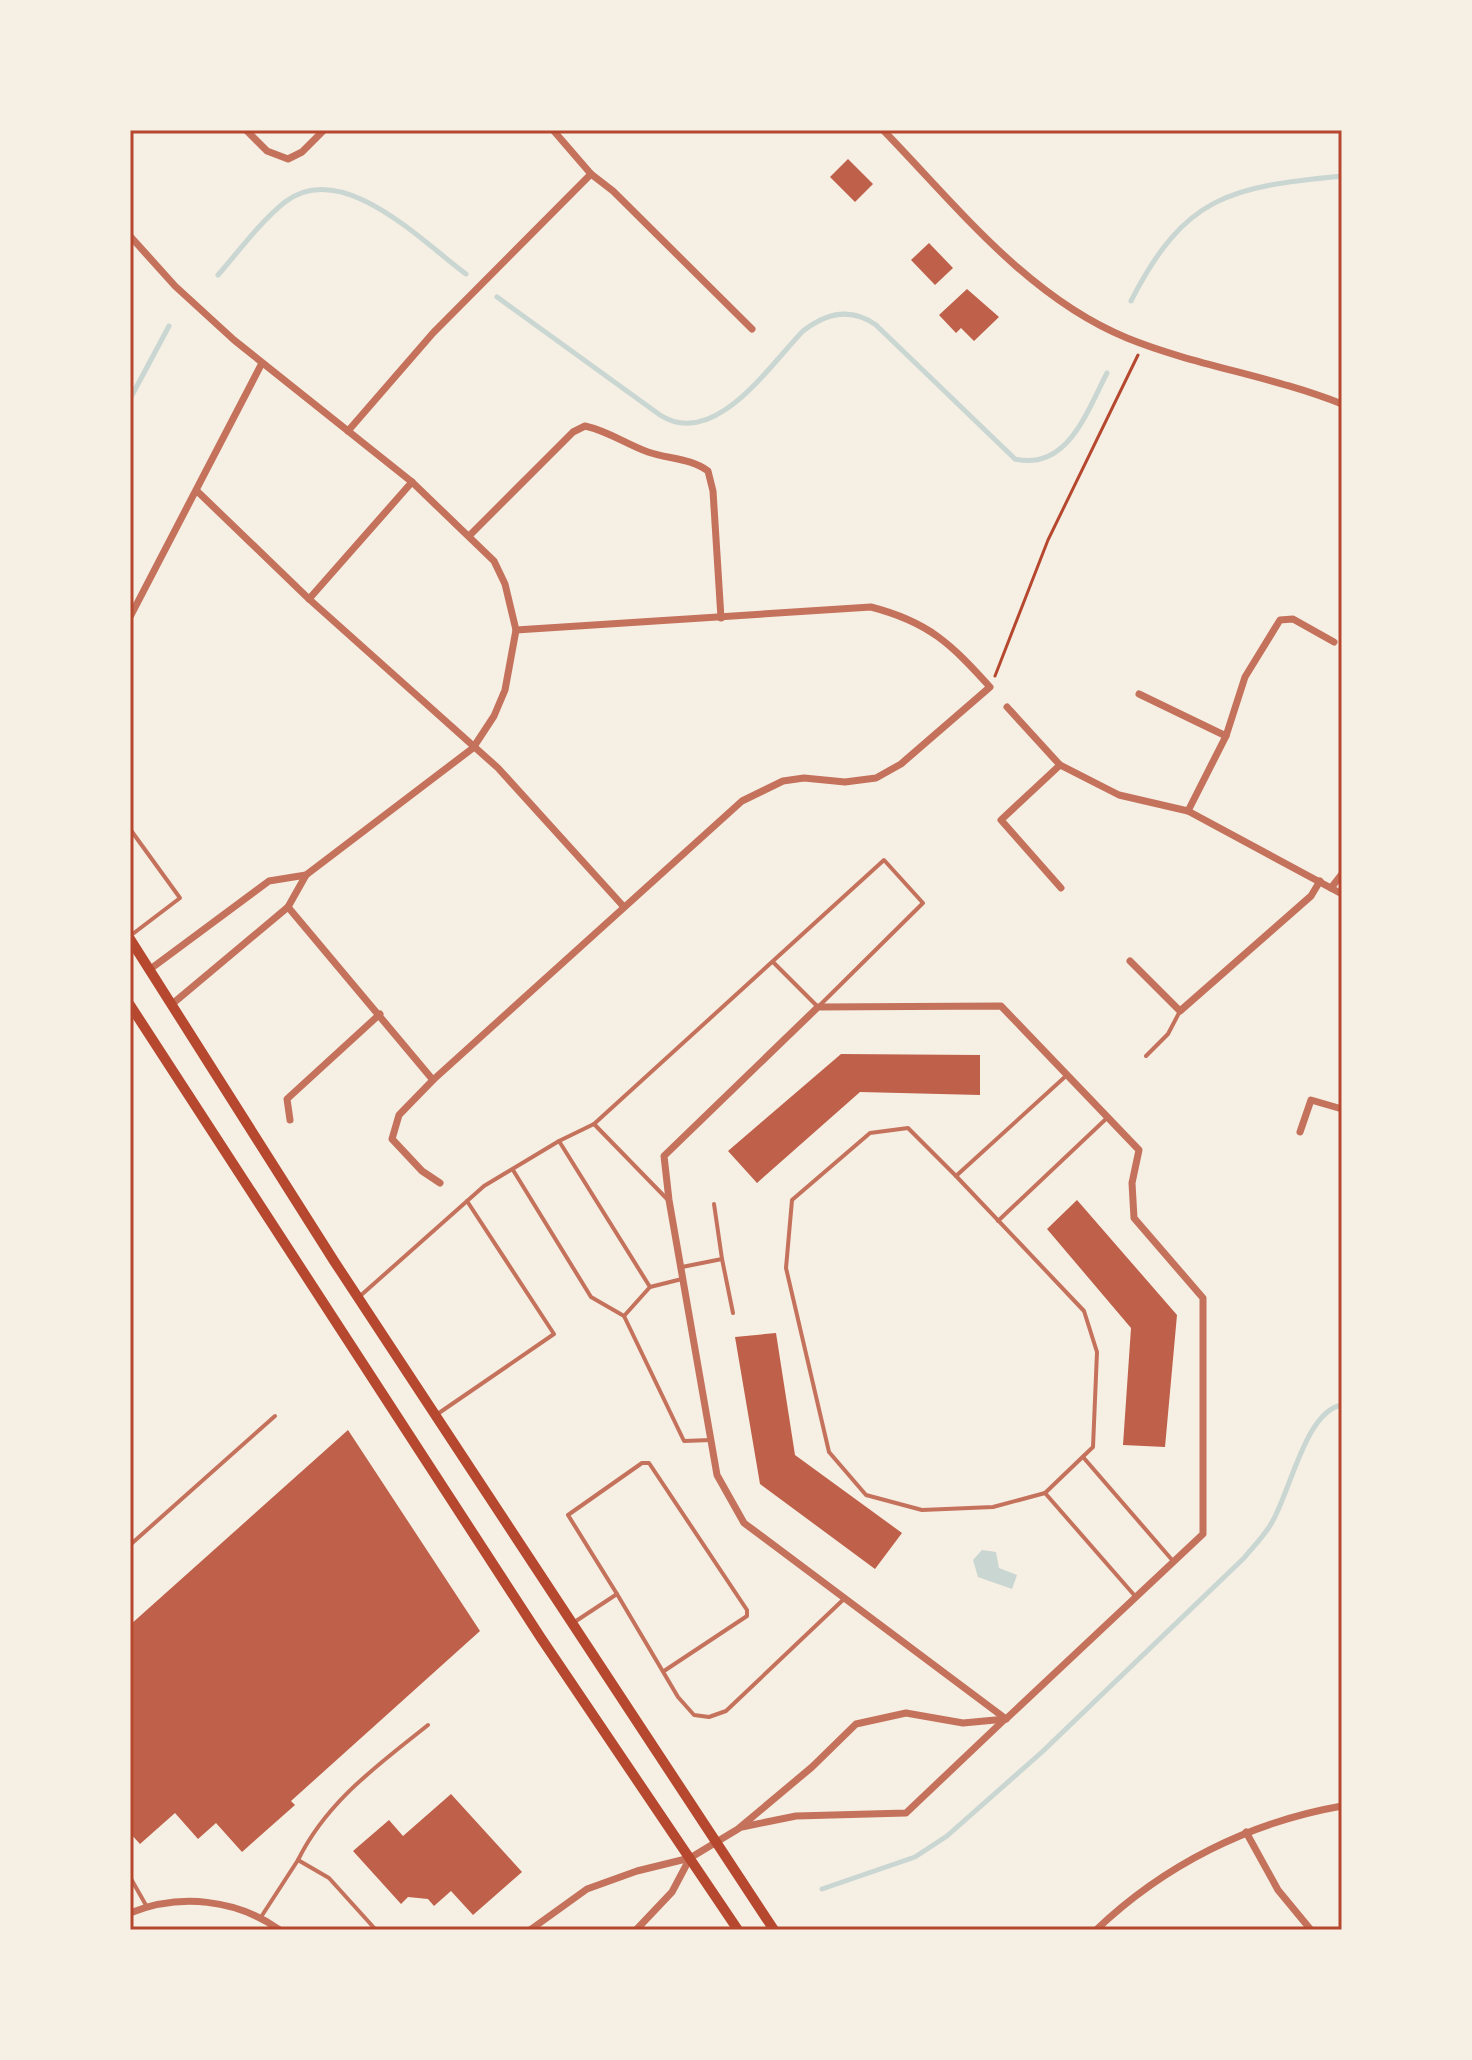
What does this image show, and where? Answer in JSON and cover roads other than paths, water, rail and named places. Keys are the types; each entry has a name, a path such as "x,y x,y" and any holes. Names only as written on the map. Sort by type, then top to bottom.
{"main road":[{"path":"130,938 358,1298 774,1930"},
{"path":"130,1005 541,1638 738,1930"}],"street":[{"path":"246,130 267,151 288,159 302,152 324,130"},
{"path":"553,130 591,174 613,191 752,329"},
{"path":"883,130 1033,281 1083,316 1144,343 1282,382 1342,404"},
{"path":"348,431 433,333 591,174"},
{"path":"130,236 196,306 262,363 412,482 494,561 505,584 516,630 505,690 494,716 473,748 306,875 288,907 171,1005"},
{"path":"130,617 262,363"},
{"path":"469,536 573,432 585,426 604,431 643,450 692,462 708,471 713,491 721,618"},
{"path":"309,599 412,482"},
{"path":"197,491 309,599 498,768 624,907"},
{"path":"440,1183 405,1155 392,1139 399,1115 433,1080 624,907 760,789 804,778 845,782 876,778 901,764 990,687 947,641 929,627 871,607 516,630"},
{"path":"1188,811 1226,736 1245,677 1280,620 1293,619 1334,642"},
{"path":"1139,694 1226,736"},
{"path":"1007,707 1060,765 1119,795 1188,811 1342,894"},
{"path":"1060,765 1001,820 1061,888"},
{"path":"1331,888 1342,874"},
{"path":"149,970 269,881 306,875"},
{"path":"1130,961 1180,1011 1311,896 1320,881"},
{"path":"288,907 433,1080"},
{"path":"740,1827 796,1816 906,1813 1203,1534 1203,1298 1134,1218 1132,1183 1139,1150 1001,1006 818,1007 664,1156 717,1475 744,1523 1006,1719"},
{"path":"290,1120 287,1099 380,1014"},
{"path":"1300,1132 1311,1100 1342,1109"},
{"path":"530,1930 587,1889 637,1871 690,1858 740,1827 812,1767 856,1724 906,1713 963,1723 1006,1719"},
{"path":"1096,1930 1178,1867 1246,1832 1342,1806"},
{"path":"1246,1832 1278,1890 1311,1930"},
{"path":"636,1930 672,1892 690,1858"},
{"path":"130,1913 191,1899 236,1908 280,1930"}],"lane":[{"path":"130,829 180,898 130,938"},
{"path":"358,1298 467,1201 559,1141 594,1124 884,860 923,903 818,1007 773,962"},
{"path":"1146,1056 1168,1034 1180,1011"},
{"path":"956,1176 1067,1075"},
{"path":"998,1221 1108,1117"},
{"path":"594,1124 669,1200"},
{"path":"908,1128 956,1176 1084,1311 1097,1352 1093,1447 1045,1493 993,1507 922,1510 866,1495 829,1452 786,1268 792,1200 870,1133 908,1128"},
{"path":"559,1141 650,1287"},
{"path":"513,1169 591,1297 624,1316 684,1441 711,1440"},
{"path":"435,1416 554,1334 467,1201"},
{"path":"714,1204 733,1313"},
{"path":"682,1267 722,1259"},
{"path":"624,1316 650,1287 685,1279"},
{"path":"130,1545 275,1416"},
{"path":"1083,1457 1174,1562"},
{"path":"664,1671 719,1637 747,1616 747,1610 653,1464 642,1463 568,1515 678,1697 694,1715 709,1717 726,1711 845,1598"},
{"path":"1045,1493 1136,1597"},
{"path":"571,1625 617,1594"},
{"path":"261,1918 298,1860 313,1829 349,1788 428,1725"},
{"path":"298,1860 329,1878 376,1930"},
{"path":"130,1877 147,1907"}],"waterway":[{"path":"1131,301 1171,238 1192,218 1215,203 1240,192 1269,185 1342,176"},
{"path":"218,275 285,202 307,191 331,190 380,209 466,274"},
{"path":"497,297 660,415 680,423 700,422 720,413 757,382 803,331 839,314 857,316 876,325 1015,459 1033,460 1049,456 1062,447 1083,420 1107,373"},
{"path":"130,399 169,326"},
{"path":"822,1889 915,1857 947,1836 1042,1752 1244,1558 1278,1511 1308,1437 1329,1411 1342,1405"}]}
